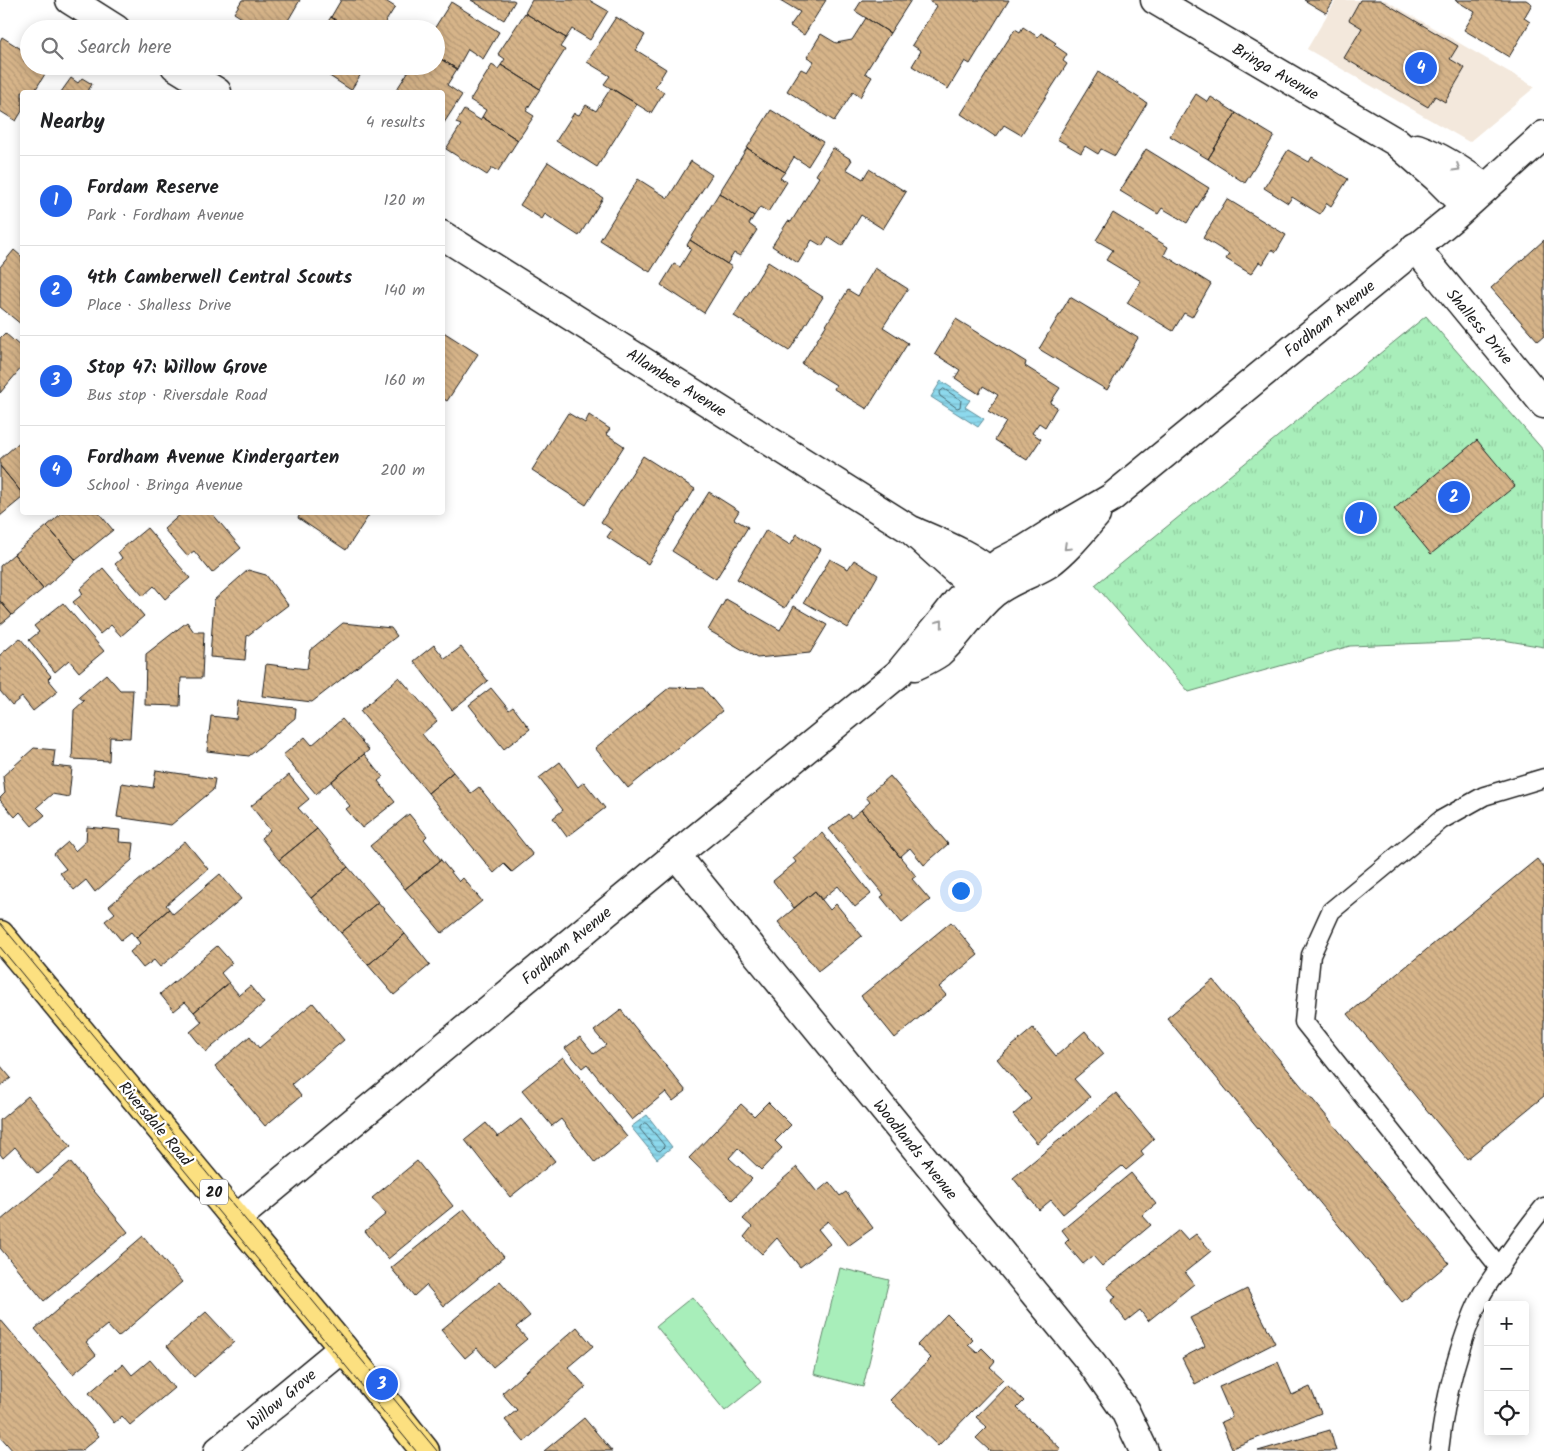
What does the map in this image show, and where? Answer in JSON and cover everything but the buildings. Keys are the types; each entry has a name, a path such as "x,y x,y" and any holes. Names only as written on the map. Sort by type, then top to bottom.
{"main road":[{"name":"Riversdale Road","path":"0,934 426,1451"}],"street":[{"path":"70,0 102,20"},
{"name":"Bringa Avenue","path":"1155,0 1396,142 1465,206"},
{"path":"190,75 214,90"},
{"name":"Fordham Avenue","path":"236,1219 898,674 938,654 951,642 980,605 985,583 1009,582 1027,575 1047,564 1067,549 1111,498 1465,206 1544,136"},
{"name":"Bringa Avenue","path":"1396,142 1434,154 1486,188"},
{"name":"Allambee Avenue","path":"445,237 911,530 985,583"},
{"name":"Shalless Drive","path":"1415,247 1544,404"},
{"name":"Woodlands Avenue","path":"676,855 1092,1364 1125,1411 1144,1451"},
{"name":"Willow Grove","path":"218,1451 343,1348"}],"lane":[{"path":"1500,1268 1304,1022 1311,955 1332,911 1441,820 1484,796 1544,778"},
{"path":"1439,1451 1442,1419 1452,1371 1483,1293 1526,1230 1544,1208"}],"shaded area":[{"path":"1336,0 1385,0 1535,87 1469,142 1307,49"}],"green space":[{"path":"1426,316 1544,451 1544,647 1503,640 1350,646 1189,692 1095,585"},
{"path":"840,1268 889,1280 863,1387 814,1374"},
{"path":"692,1297 761,1382 725,1411 656,1326"}],"water":[{"path":"941,381 970,400 965,407 984,419 978,427 931,397"},
{"path":"647,1115 672,1147 657,1159 631,1127"}],"tram line":[{"path":"0,923 437,1451"},
{"path":"0,947 416,1451"}],"place":[{"name":"Fordham Avenue Kindergarten","path":"1421,68"},
{"name":"4th Camberwell Central Scouts","path":"1454,497"},
{"name":"Fordam Reserve","path":"1361,518"},
{"name":"Stop 47: Willow Grove","path":"382,1384"}]}
